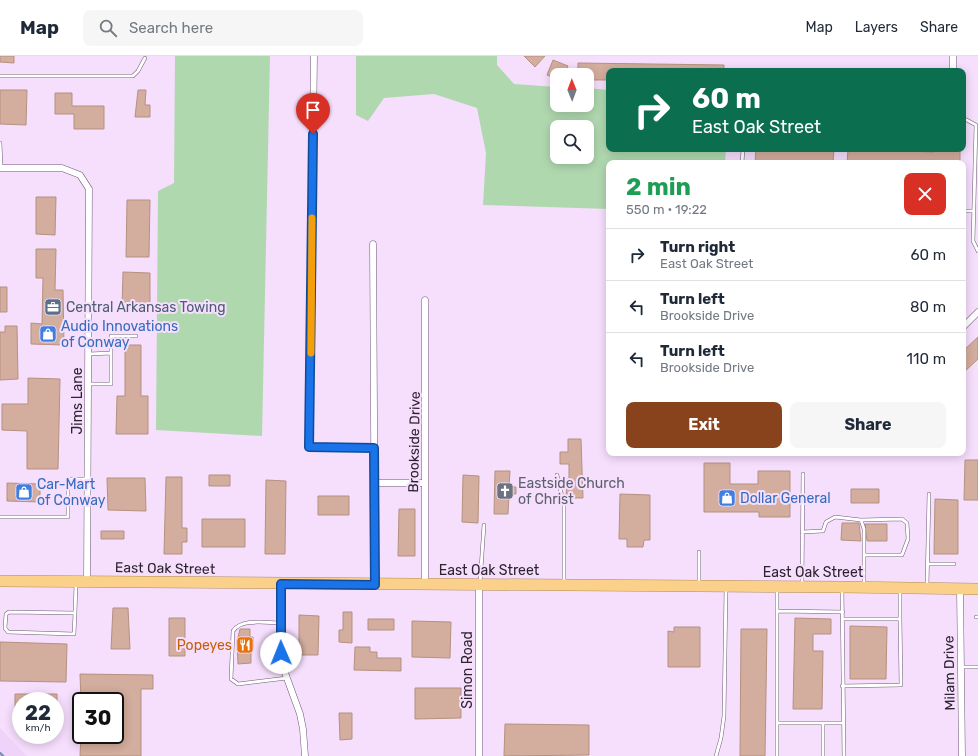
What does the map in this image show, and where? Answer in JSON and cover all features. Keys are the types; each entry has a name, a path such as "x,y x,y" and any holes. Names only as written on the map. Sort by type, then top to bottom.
{"highway":[{"name":"East Oak Street","path":"0,581 375,585 479,584 777,587 842,586 978,589"}],"street":[{"path":"314,56 309,447 374,448"},
{"path":"954,56 954,68"},
{"name":"Jims Lane","path":"0,168 62,168 80,174 89,189 89,479 82,582"},
{"path":"373,244 375,585"},
{"name":"Brookside Drive","path":"425,300 425,585"},
{"path":"966,324 978,312"},
{"path":"374,483 425,483"},
{"path":"281,584 281,653 287,678 300,714 303,729 305,756"},
{"name":"Simon Road","path":"479,584 479,756"},
{"name":"Milam Drive","path":"960,589 962,756"}],"lane":[{"path":"0,76 132,76 138,71 145,58"},
{"path":"966,120 976,125 973,241 978,251"},
{"path":"0,143 0,168"},
{"path":"966,211 974,212"},
{"path":"89,384 111,384 112,336 136,336"},
{"path":"89,354 111,353"},
{"path":"802,586 804,474"},
{"path":"557,475 564,505 564,585"},
{"path":"0,517 68,517 68,479 89,479"},
{"path":"927,588 929,494"},
{"path":"802,532 823,531 826,522 835,517 861,520 902,519 907,523 908,539 902,555 864,555"},
{"path":"861,520 864,529 864,587"},
{"path":"479,584 482,567 484,525"},
{"path":"699,552 699,586"},
{"path":"927,564 954,564"},
{"path":"75,613 9,612 6,614 5,628 8,632 74,634 75,613 82,582"},
{"path":"716,756 721,738 724,716 726,586"},
{"path":"842,586 844,756"},
{"path":"777,587 777,756"},
{"path":"842,686 901,684 900,588"},
{"path":"777,611 843,612"},
{"path":"843,620 900,619"},
{"path":"281,623 248,623 236,626 233,630 231,679 238,684 287,678"},
{"path":"961,667 978,667"},
{"path":"776,723 843,723"},
{"path":"823,723 823,756"}],"shaded area":[{"path":"0,728 12,740 12,744 15,744 27,756 0,756"}],"green space":[{"path":"175,56 270,56 262,436 156,430 158,191 174,183"},
{"path":"356,56 497,56 497,65 514,84 550,87 550,112 594,112 594,89 606,90 606,152 726,152 725,160 606,160 606,209 483,205 486,153 477,108 434,94 384,98 368,121 356,115"}],"building":[{"path":"0,56 14,56 14,63 0,62"},
{"path":"524,56 545,56 535,67"},
{"path":"553,60 568,66 567,68 550,68 550,76 547,75"},
{"path":"578,63 724,65 724,68 606,68 606,80 594,80 594,68 578,68"},
{"path":"0,90 27,90 26,125 0,124"},
{"path":"138,90 146,90 145,105 150,105 150,117 135,117"},
{"path":"55,93 72,93 72,106 104,106 104,129 74,129 74,114 55,114"},
{"path":"756,152 834,152 833,160 755,160"},
{"path":"848,152 960,152 960,160 847,160"},
{"path":"36,197 56,197 55,235 36,234"},
{"path":"127,200 150,200 149,257 126,257"},
{"path":"36,249 56,249 55,290 63,290 64,345 31,344 31,323 42,324 43,278 36,278"},
{"path":"123,272 150,273 150,307 122,307"},
{"path":"0,287 7,287 7,312 0,312"},
{"path":"5,326 17,326 18,379 0,380 0,332 5,332"},
{"path":"978,337 978,359 966,370 966,348"},
{"path":"125,345 141,345 141,396 148,396 148,434 116,434 117,396 125,396"},
{"path":"28,378 60,379 58,469 27,469 27,431 2,430 2,404 28,404"},
{"path":"568,439 581,439 583,498 566,498 567,479 569,479 569,464 560,464 560,452 568,452"},
{"path":"965,460 978,460 978,500 964,500"},
{"path":"704,463 730,463 730,484 758,484 758,471 790,471 790,517 759,517 759,512 704,512"},
{"name":"Eastside Church of Christ","path":"495,471 510,471 509,487 516,487 516,494 509,494 508,514 494,514"},
{"path":"209,475 230,475 230,486 209,486"},
{"path":"463,475 479,476 478,523 462,522"},
{"path":"166,477 182,477 182,528 187,528 187,542 182,542 182,554 164,554"},
{"path":"107,478 145,478 146,511 108,510"},
{"path":"266,480 286,481 285,554 265,554"},
{"name":"Car-Mart of Conway","path":"7,483 40,484 40,502 7,501"},
{"path":"851,489 879,489 879,503 851,503"},
{"path":"620,494 650,495 650,540 644,540 643,547 627,547 627,539 619,539"},
{"path":"318,496 349,496 349,515 318,515"},
{"path":"935,499 958,500 958,554 934,554"},
{"path":"399,509 415,509 415,556 398,556"},
{"path":"202,519 245,519 245,547 202,547"},
{"path":"842,523 859,523 861,541 841,540"},
{"path":"865,524 887,524 887,541 867,541"},
{"path":"101,531 124,531 124,539 101,539"},
{"path":"113,608 128,608 130,649 111,649"},
{"path":"343,612 352,612 352,643 339,642 339,630 343,630"},
{"path":"299,615 319,616 318,655 299,655"},
{"path":"169,618 185,618 185,656 169,656"},
{"path":"795,618 831,619 831,634 813,634 813,651 823,651 822,709 793,709"},
{"path":"368,619 394,619 394,630 368,630"},
{"path":"412,621 451,622 450,658 412,657"},
{"path":"850,626 887,627 886,679 850,679"},
{"path":"674,627 700,627 700,667 668,667 668,631 674,632"},
{"name":"Popeyes","path":"240,629 250,629 250,637 253,637 251,663 238,664 237,642"},
{"path":"741,629 767,629 765,756 740,756"},
{"path":"0,642 67,644 66,682 0,681"},
{"path":"355,647 370,647 370,652 377,652 377,658 401,658 401,671 354,670"},
{"path":"80,674 153,675 153,689 141,689 141,756 80,756 81,744 124,744 124,692 81,692"},
{"path":"415,688 461,688 461,718 415,719"},
{"path":"339,713 352,713 352,739 340,740"},
{"path":"505,724 589,725 589,755 504,756"}],"waterway":[{"path":"0,753 3,756"}],"slow traffic":[{"path":"311,353 312,218"}],"place":[{"name":"Central Arkansas Towing","path":"53,307"},
{"name":"Audio Innovations of Conway","path":"48,334"},
{"name":"Eastside Church of Christ","path":"505,491"},
{"name":"Car-Mart of Conway","path":"24,492"},
{"name":"Dollar General","path":"727,498"},
{"name":"Popeyes","path":"245,645"}],"route":[{"path":"281,653 281,584 375,585 374,448 309,447 313,134"}]}
